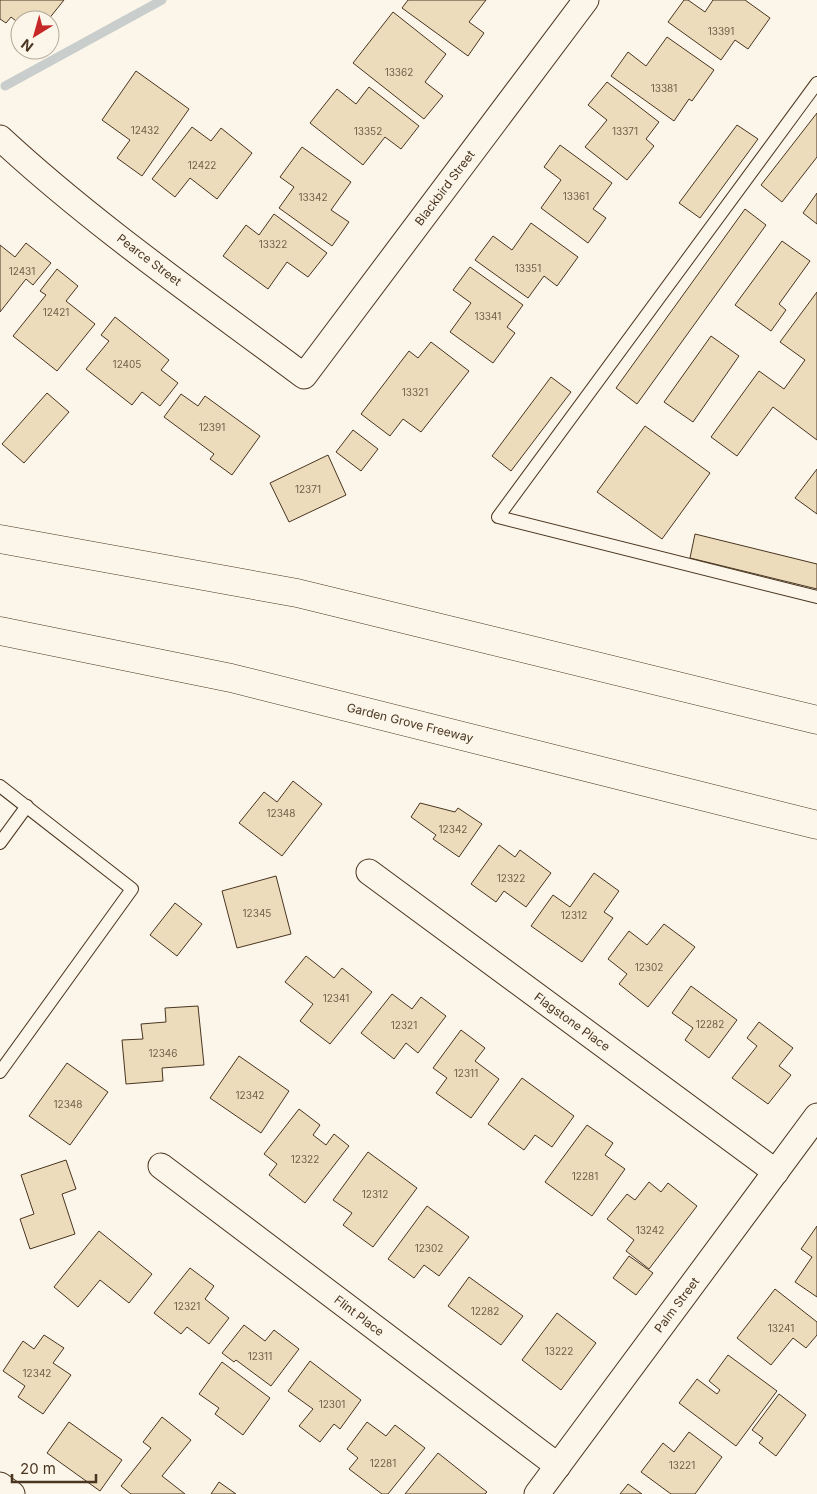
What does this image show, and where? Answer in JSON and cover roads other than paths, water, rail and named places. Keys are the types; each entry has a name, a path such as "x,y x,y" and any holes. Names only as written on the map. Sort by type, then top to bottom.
{"highway":[{"path":"0,539 297,593 817,720"},
{"name":"Garden Grove Freeway","path":"0,632 231,678 817,825"}],"street":[{"name":"Blackbird Street","path":"304,376 586,0"},
{"name":"Pearce Street","path":"0,138 27,163 132,248 304,376"},
{"name":"Flagstone Place","path":"369,872 776,1172"},
{"name":"Palm Street","path":"537,1494 817,1116"},
{"name":"Flint Place","path":"161,1166 558,1466"},
{"path":"0,1485 12,1494"}],"lane":[{"path":"817,83 498,517 817,597"},
{"path":"0,786 132,890 0,1072"},
{"path":"0,843 27,806"}],"waterway":[{"path":"5,86 162,0"}]}
